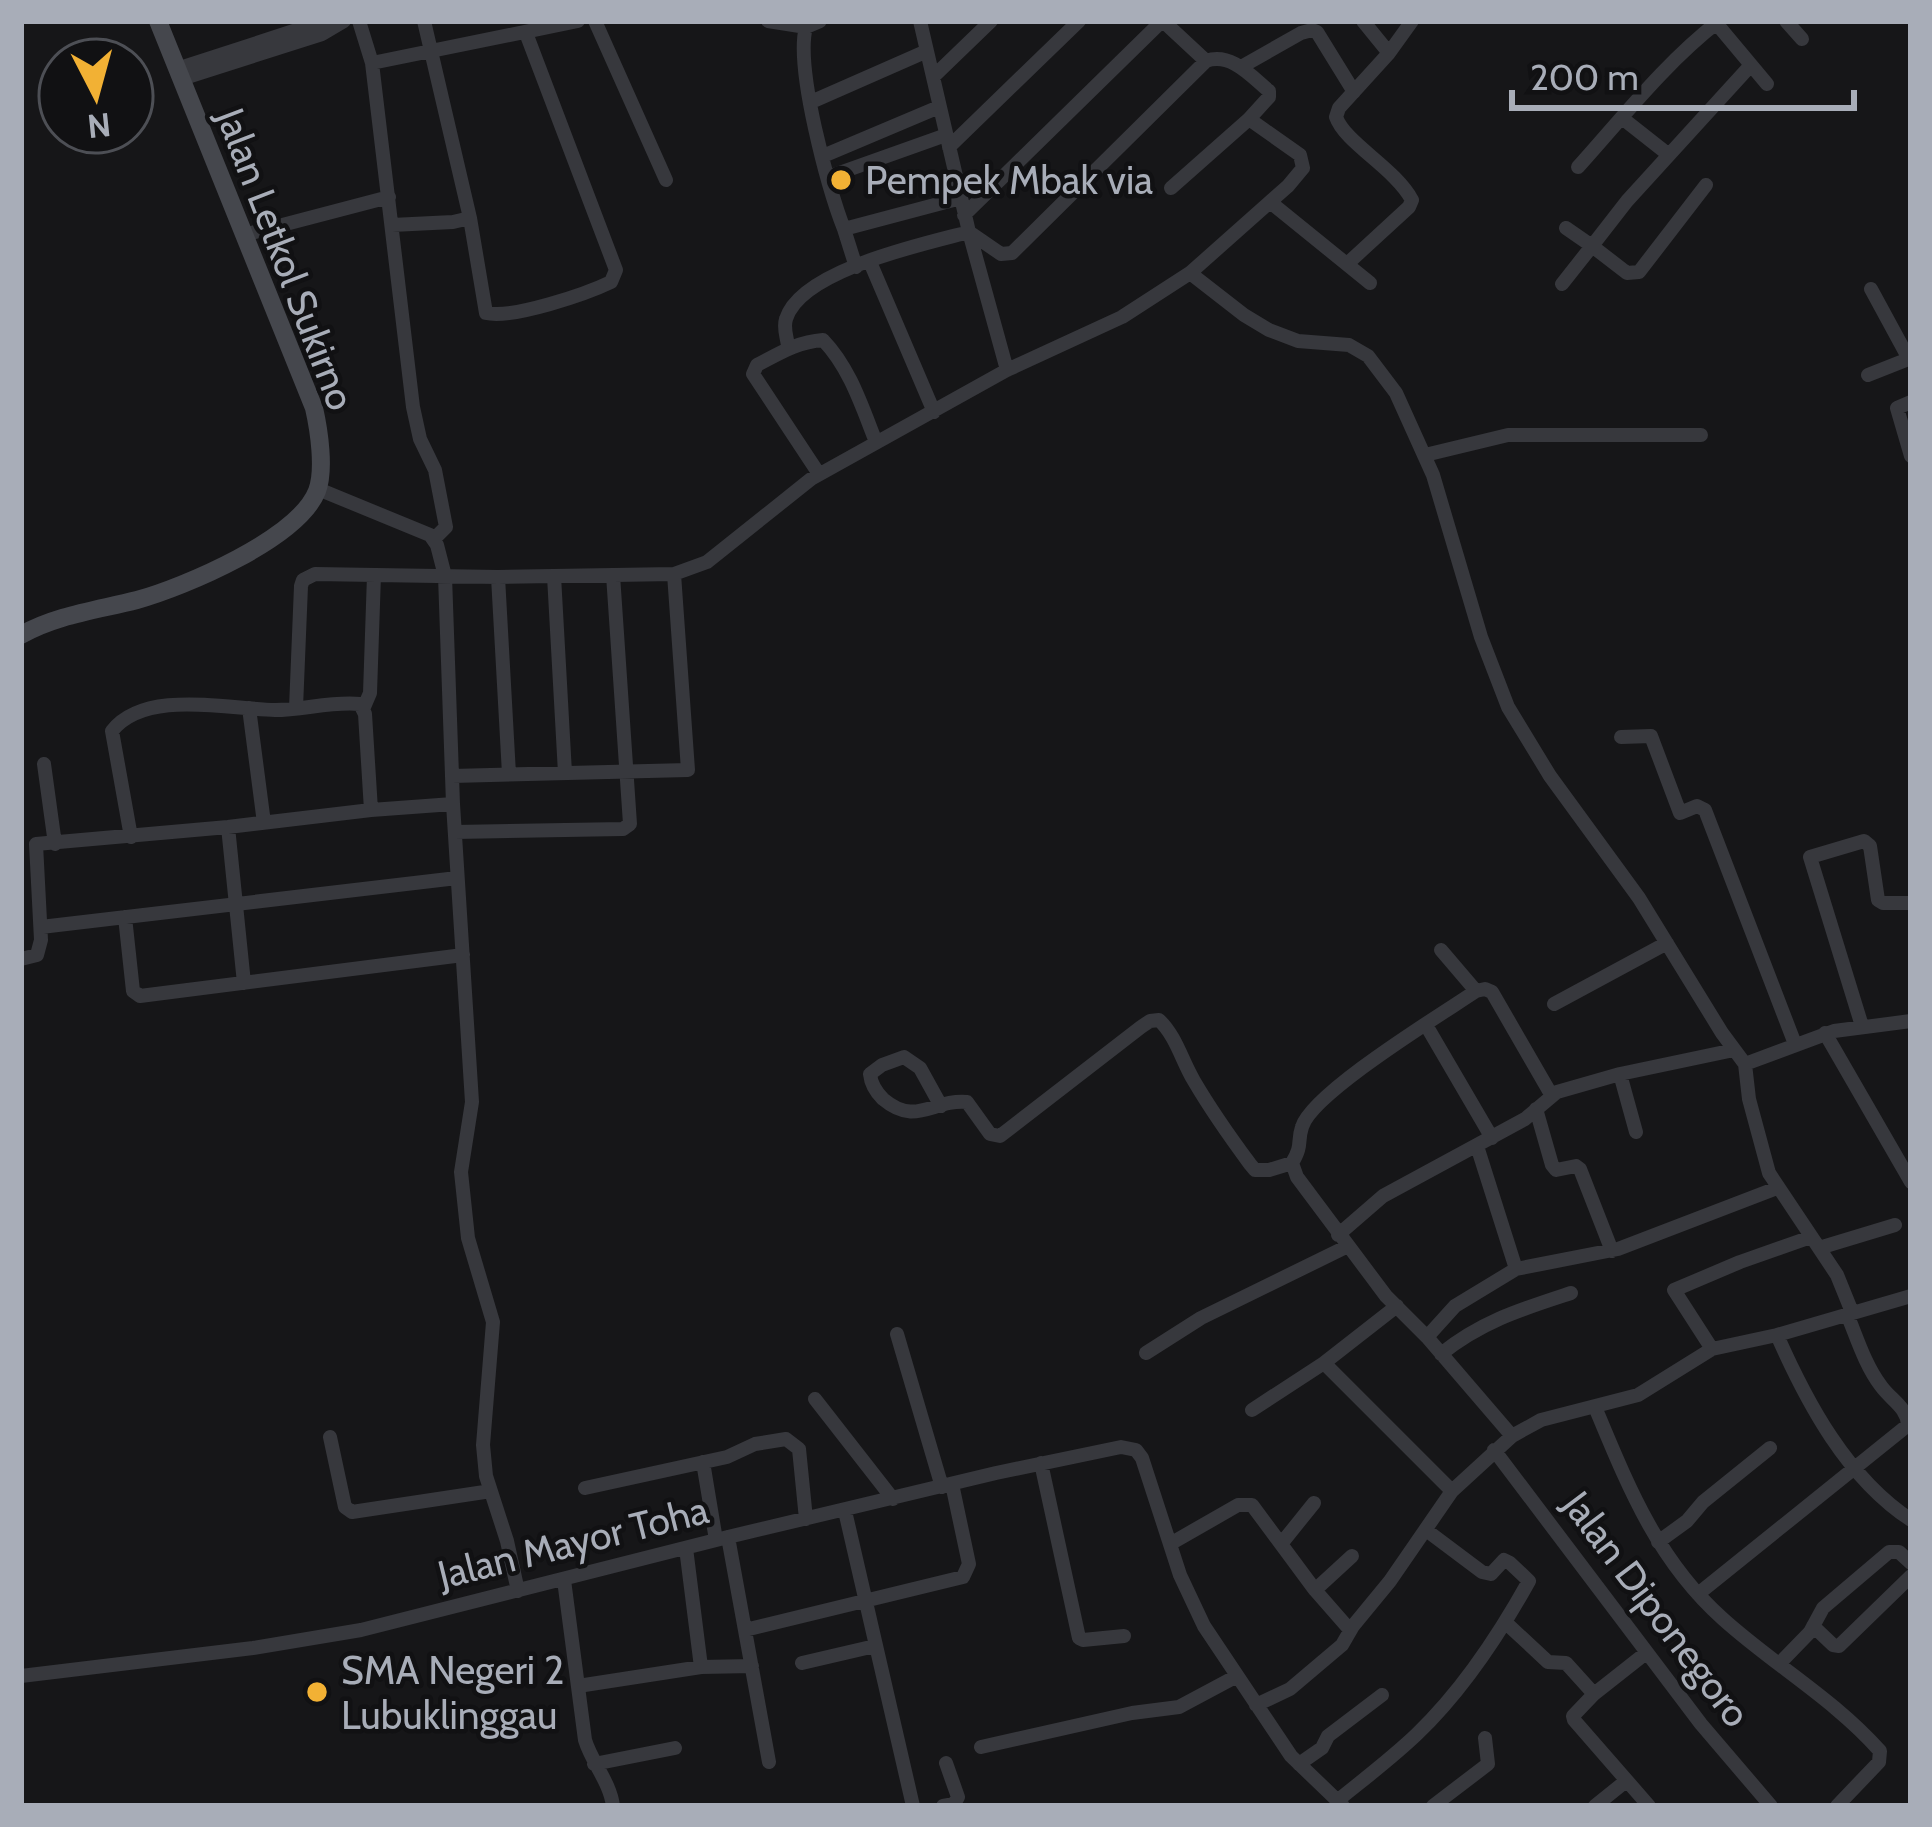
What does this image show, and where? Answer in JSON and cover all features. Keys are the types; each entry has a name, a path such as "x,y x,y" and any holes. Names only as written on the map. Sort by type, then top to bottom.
{"main road":[{"name":"Jalan Letkol Sukirno","path":"158,21 314,408 320,450 318,489"},
{"path":"21,635 48,622 141,599 212,571 268,541 308,507 318,489"}],"street":[{"path":"359,21 372,63 413,407 420,439 435,470 446,527 434,538"},
{"path":"424,21 470,218 486,313 496,315 598,289 611,282 616,270 526,33"},
{"path":"372,63 578,21"},
{"path":"596,21 666,180"},
{"path":"768,21 813,24 802,53 844,229 934,412"},
{"path":"920,21 964,215 1007,370"},
{"path":"933,77 991,21"},
{"path":"828,177 947,141 1079,21"},
{"path":"964,215 1162,21 1207,61"},
{"path":"1364,21 1389,53"},
{"path":"1347,263 1412,200 1400,181 1337,124 1339,108 1412,21"},
{"path":"1786,21 1802,39"},
{"path":"179,74 312,26 343,22"},
{"path":"1578,167 1718,22 1767,84"},
{"path":"1241,67 1312,29 1354,92"},
{"path":"812,103 927,51"},
{"path":"969,232 1001,254 1012,253 1207,61 1221,58 1241,67 1269,97 1171,188"},
{"path":"1562,284 1627,201 1751,65"},
{"path":"823,156 939,107"},
{"path":"1622,118 1669,155"},
{"path":"296,708 304,580 315,574 674,574 707,562 819,474 1007,370 1122,317 1190,272 1303,168 1300,155 1249,119"},
{"path":"1566,228 1627,273 1639,272 1706,185"},
{"path":"244,236 389,197"},
{"path":"844,229 961,198"},
{"path":"1270,202 1370,283"},
{"path":"392,225 470,218"},
{"path":"788,346 785,321 796,300 814,285 863,264 969,232"},
{"path":"1190,272 1269,330 1298,341 1349,345 1368,356 1396,393 1425,455 1480,637 1508,707 1550,776 1639,898 1744,1064 1769,1173 1837,1274 1873,1373 1909,1418 1900,1432 1698,1594"},
{"path":"1868,375 1910,358 1871,289"},
{"path":"819,474 753,374 757,364 788,346 823,340 847,371 877,442"},
{"path":"1911,402 1898,408 1911,456"},
{"path":"1425,455 1508,435 1701,435"},
{"path":"318,489 434,538"},
{"path":"434,538 445,576 472,1113 461,1172 468,1238 493,1322 484,1464 518,1591"},
{"path":"452,776 688,769 674,574"},
{"path":"371,810 364,707 370,693 374,575"},
{"path":"455,832 627,828 631,815 614,575"},
{"path":"554,576 565,773"},
{"path":"498,577 509,774"},
{"path":"131,837 112,736 114,727 133,712 158,706 296,708 351,703 364,707"},
{"path":"249,707 264,823"},
{"path":"1621,737 1651,736 1680,813 1697,806 1705,810 1795,1044"},
{"path":"44,764 56,844"},
{"path":"21,959 38,955 41,927 29,845 454,804"},
{"path":"228,827 244,983"},
{"path":"1862,1026 1810,857 1864,841 1870,846 1878,900 1911,903"},
{"path":"41,927 458,878"},
{"path":"124,917 136,996 463,955"},
{"path":"1554,1004 1667,943"},
{"path":"1441,950 1476,992"},
{"path":"940,1106 920,1068 904,1058 869,1074 884,1100 901,1111 924,1111 967,1102 990,1134 1000,1136 1150,1021 1160,1020 1214,1115 1250,1164 1261,1171 1292,1163 1300,1149 1302,1127 1314,1109 1373,1059 1485,988 1492,992 1552,1096"},
{"path":"1744,1064 1825,1034 1911,1021"},
{"path":"1426,1025 1492,1138"},
{"path":"1825,1034 1911,1182"},
{"path":"1146,1353 1343,1240 1383,1196 1492,1138 1563,1089 1735,1050"},
{"path":"1620,1074 1636,1132"},
{"path":"1536,1109 1552,1165 1556,1170 1580,1169 1612,1251"},
{"path":"1477,1146 1516,1269"},
{"path":"1292,1163 1297,1177 1385,1296 1513,1436"},
{"path":"1427,1337 1455,1306 1516,1269 1612,1251 1777,1188"},
{"path":"1712,1349 1674,1290 1739,1262 1895,1225"},
{"path":"1441,1354 1492,1319 1571,1293"},
{"path":"1256,1705 1293,1686 1342,1645 1452,1491 1513,1436 1541,1420 1638,1395 1712,1349 1911,1295"},
{"path":"1252,1410 1324,1363 1397,1306"},
{"path":"745,1630 956,1580 967,1573 969,1564 947,1485 897,1334"},
{"path":"1777,1335 1807,1401 1854,1468 1888,1504 1911,1520"},
{"path":"1324,1363 1452,1491"},
{"path":"815,1399 893,1498"},
{"path":"1595,1406 1636,1504 1698,1594 1850,1719 1880,1750 1879,1762 1837,1806"},
{"path":"330,1437 345,1507 352,1513 491,1491"},
{"path":"585,1488 728,1457 755,1444 786,1438 800,1449 806,1519"},
{"name":"Jalan Mayor Toha","path":"21,1676 310,1640 370,1628 722,1538 1111,1447 1136,1450 1147,1469 1170,1544"},
{"path":"1658,1542 1770,1448"},
{"name":"Jalan Diponegoro","path":"1495,1450 1701,1724 1771,1806"},
{"path":"703,1462 745,1630 769,1762"},
{"path":"1041,1462 1078,1638 1124,1636"},
{"path":"1281,1544 1314,1503"},
{"path":"1350,1630 1248,1504 1238,1505 1170,1544 1194,1609 1237,1676 1299,1764 1340,1804 1449,1701 1527,1585 1527,1578 1504,1560 1491,1574 1482,1572 1426,1530"},
{"path":"844,1510 913,1806"},
{"path":"686,1548 701,1667"},
{"path":"1780,1664 1823,1608 1888,1552 1899,1552 1911,1563"},
{"path":"1315,1590 1352,1556"},
{"path":"1813,1626 1838,1646 1911,1576"},
{"path":"564,1580 585,1740 613,1806"},
{"path":"1505,1622 1548,1662 1566,1663 1594,1694"},
{"path":"802,1663 875,1646"},
{"path":"1646,1653 1594,1694 1574,1720 1649,1806"},
{"path":"578,1686 701,1667 752,1666"},
{"path":"981,1747 1179,1707 1237,1676"},
{"path":"1299,1764 1382,1695"},
{"path":"1433,1806 1488,1763 1485,1738"},
{"path":"594,1764 675,1748"},
{"path":"943,1806 954,1804 958,1797 946,1763"},
{"path":"1594,1806 1626,1781"}],"place":[{"name":"Pempek Mbak via","path":"841,180"},
{"name":"SMA Negeri 2 Lubuklinggau","path":"317,1692"}]}
